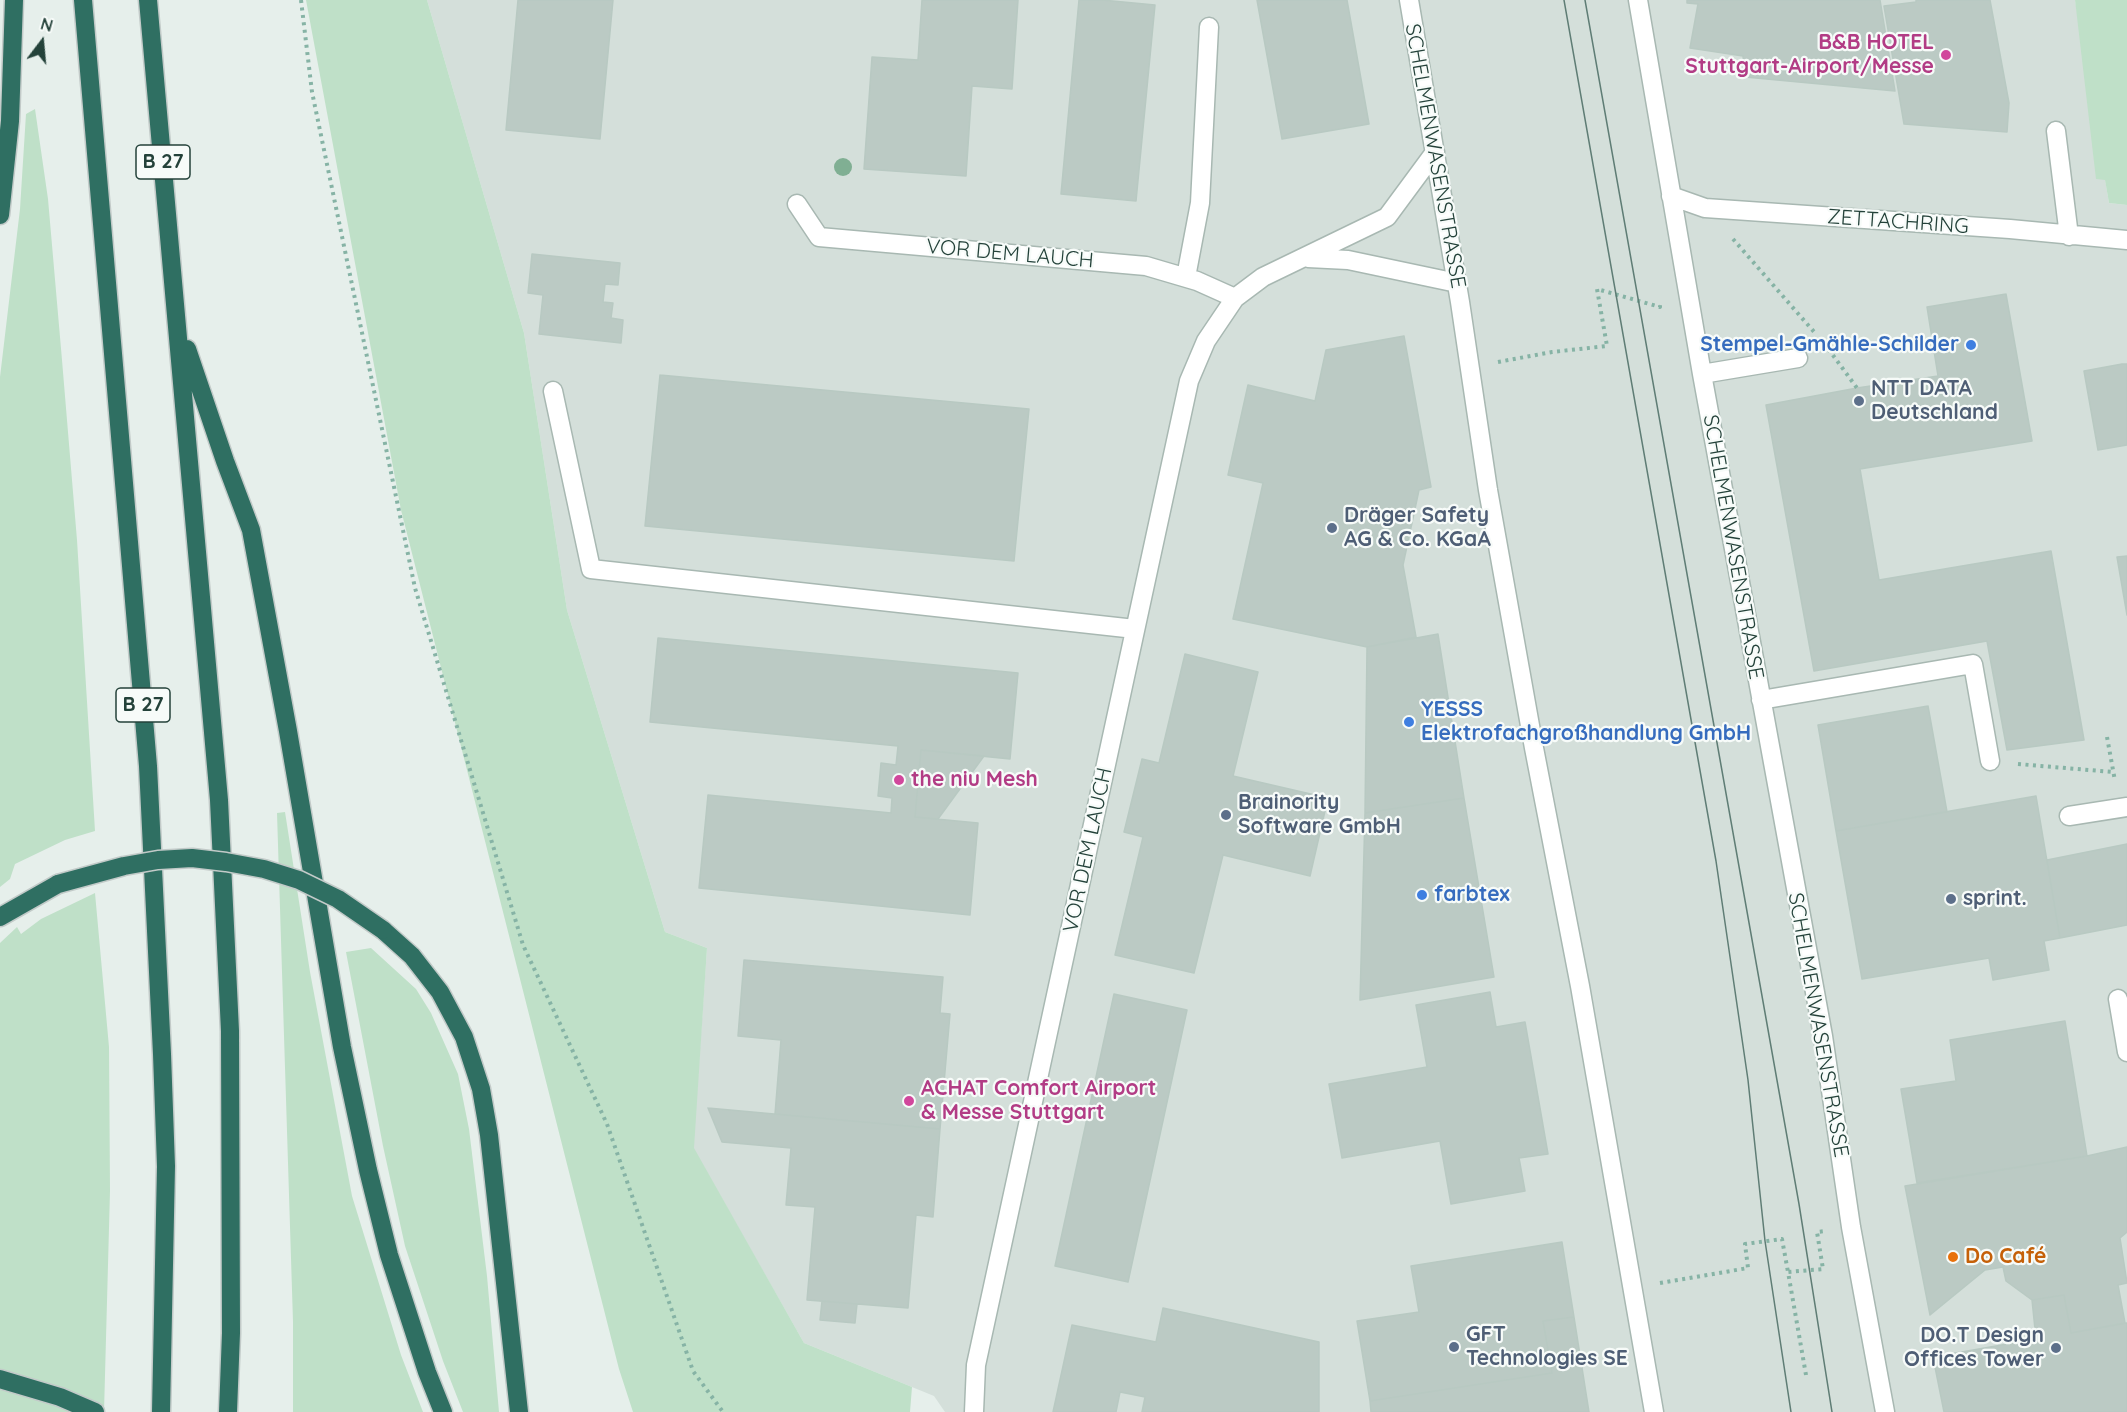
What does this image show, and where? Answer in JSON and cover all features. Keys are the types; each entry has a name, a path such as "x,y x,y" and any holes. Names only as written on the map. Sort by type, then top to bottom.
{"highway":[{"path":"0,215 10,121 14,0"},
{"name":"B 27","path":"83,0 148,766 166,1166 161,1412"},
{"name":"B 27","path":"148,0 219,800 229,1008 232,1241 228,1412"},
{"path":"178,320 225,461 251,530 342,1047 389,1255 427,1372 443,1412"},
{"path":"0,917 58,884 124,866 158,860 192,858 264,869 299,880 338,899 383,930 412,956 440,992 464,1037 481,1089 489,1135 519,1412"},
{"path":"0,1379 60,1397 95,1412"}],"street":[{"name":"SCHELMENWASENSTRASSE","path":"1409,0 1457,283 1488,490 1536,759 1580,986 1654,1412"},
{"name":"SCHELMENWASENSTRASSE","path":"1638,0 1685,281 1823,1036 1851,1227 1885,1412"},
{"path":"1186,277 1200,203 1209,27"},
{"path":"2056,131 2069,236"},
{"name":"VOR DEM LAUCH","path":"974,1412 979,1353 1189,381 1206,341 1234,298 1263,277 1387,217 1435,152"},
{"name":"ZETTACHRING","path":"1671,196 1705,208 2010,229 2127,240"},
{"name":"VOR DEM LAUCH","path":"796,204 819,237 1146,266 1197,280 1234,298"},
{"name":"VOR DEM LAUCH","path":"1306,258 1348,260 1457,283"},
{"path":"1702,374 1798,358"},
{"path":"553,390 591,569 1135,629"},
{"path":"1761,700 1972,664 1990,761"},
{"path":"2069,816 2123,808"},
{"path":"2118,999 2127,1052"}],"path":[{"path":"301,0 312,92 419,599 523,945 607,1124 693,1371 723,1412"},
{"path":"1705,208 1833,353 1857,388"},
{"path":"1470,367 1552,352 1607,346 1597,289 1660,307 1655,284 1685,281"},
{"path":"2107,737 2113,772 2123,808"},
{"path":"1990,761 2113,772"},
{"path":"1633,1287 1748,1268 1745,1244 1782,1239 1806,1376"},
{"path":"1788,1272 1823,1269"}],"shaded area":[{"path":"427,0 2075,0 2109,203 2127,205 2127,1412 945,1412 934,1396 804,1343 693,1148 707,948 665,932 567,610 524,333"}],"green space":[{"path":"306,0 427,0 524,333 567,610 665,932 707,948 694,1148 804,1343 912,1387 910,1412 633,1412 619,1369 401,510"},
{"path":"2075,0 2127,0 2127,205 2109,203 2105,180 2096,179"},
{"path":"35,109 48,199 77,540 95,831 65,840 15,864 10,879 0,887 0,377 20,209 26,114"},
{"path":"285,812 310,972 352,1196 401,1355 423,1412 293,1412 293,1322 277,813"},
{"path":"95,893 109,1047 110,1191 104,1412 0,1412 0,943 17,927 21,934 41,919"},
{"path":"371,948 416,989 431,1013 458,1074 469,1129 487,1276 499,1412 463,1412 443,1361 405,1246 383,1146 346,952"}],"building":[{"path":"518,0 613,0 600,139 506,130"},
{"path":"922,0 1018,0 1012,89 972,86 966,176 864,169 872,57 918,60"},
{"path":"1079,0 1155,5 1136,201 1061,194"},
{"path":"1257,0 1347,0 1369,124 1282,139"},
{"path":"1687,0 1880,0 1895,91 1745,77 1743,56 1690,48 1698,4 1687,3"},
{"name":"B&B HOTEL Stuttgart-Airport/Messe","path":"1916,0 1990,0 2009,103 2007,132 1904,124 1884,6 1916,2"},
{"path":"532,254 620,263 618,285 605,284 603,302 613,303 611,318 623,320 621,343 539,334 543,295 528,293"},
{"path":"2006,294 2032,441 1860,469 1879,580 2051,551 2084,740 2007,750 1987,641 1814,671 1766,405 1938,376 1927,307"},
{"name":"Dräger Safety AG & Co. KGaA","path":"1404,336 1431,487 1419,490 1403,565 1416,637 1367,647 1233,619 1263,483 1228,475 1248,385 1315,401 1326,350"},
{"path":"2127,364 2127,445 2098,450 2084,371"},
{"path":"660,375 1029,409 1014,561 645,526"},
{"path":"2127,556 2127,615 2117,557"},
{"name":"YESSS Elektrofachgroßhandlung GmbH","path":"1438,634 1464,798 1365,813 1367,647"},
{"name":"the niu Mesh","path":"658,638 1018,673 1010,759 921,750 915,817 978,823 970,915 699,888 708,795 891,813 892,798 878,796 881,763 896,765 898,746 650,722"},
{"name":"Brainority Software GmbH","path":"1185,654 1258,672 1233,776 1328,798 1310,876 1223,855 1194,973 1115,955 1143,837 1124,832 1142,759 1159,763"},
{"path":"1928,706 1947,812 1836,831 1818,725"},
{"path":"921,750 984,756 938,819 915,817"},
{"name":"sprint.","path":"2036,796 2060,938 2044,941 2049,970 1993,980 1989,958 1862,979 1836,831"},
{"name":"farbtex","path":"1464,798 1494,977 1360,1000 1365,813"},
{"path":"2127,844 2127,925 2060,938 2047,860"},
{"path":"744,960 943,977 940,1013 950,1014 940,1129 775,1114 781,1040 738,1036"},
{"path":"1490,992 1496,1027 1525,1022 1548,1154 1519,1158 1525,1191 1451,1204 1440,1141 1342,1158 1329,1084 1427,1067 1416,1005"},
{"path":"1114,994 1187,1010 1128,1282 1055,1266"},
{"path":"2065,1021 2087,1156 1917,1183 1901,1089 1956,1081 1950,1040"},
{"path":"708,1108 940,1129 933,1217 916,1215 908,1308 807,1300 815,1207 786,1205 791,1148 722,1142"},
{"path":"2127,1147 2127,1232 2120,1238 2127,1283 2118,1285 2125,1323 2071,1333 2064,1295 2032,1300 2006,1281 2003,1267 1985,1270 1930,1315 1905,1186 2087,1156"},
{"name":"GFT Technologies SE","path":"1562,1242 1574,1317 1543,1321 1552,1373 1370,1401 1357,1321 1419,1312 1411,1266"},
{"name":"DO.T Design Offices Tower","path":"2064,1295 2071,1333 2127,1323 2127,1412 1944,1412 1933,1357 2036,1339 2032,1300"},
{"path":"822,1301 857,1304 855,1323 820,1320"},
{"path":"1163,1308 1319,1342 1319,1412 1142,1412 1145,1397 1120,1392 1116,1412 1053,1412 1072,1325 1156,1342"},
{"path":"1574,1317 1589,1412 1371,1412 1370,1401 1552,1373 1543,1321"}],"tram line":[{"path":"1564,0 1716,861 1748,1080 1765,1241 1791,1412"},
{"path":"1585,0 1799,1204 1832,1412"}],"place":[{"name":"B&B HOTEL Stuttgart-Airport/Messe","path":"1946,55"},
{"name":"Stempel-Gmähle-Schilder","path":"1971,345"},
{"name":"NTT DATA Deutschland","path":"1859,401"},
{"name":"Dräger Safety AG & Co. KGaA","path":"1332,528"},
{"name":"YESSS Elektrofachgroßhandlung GmbH","path":"1409,722"},
{"name":"the niu Mesh","path":"899,780"},
{"name":"Brainority Software GmbH","path":"1226,815"},
{"name":"farbtex","path":"1422,895"},
{"name":"sprint.","path":"1951,899"},
{"name":"ACHAT Comfort Airport & Messe Stuttgart","path":"909,1101"},
{"name":"Do Café","path":"1953,1257"},
{"name":"GFT Technologies SE","path":"1454,1347"},
{"name":"DO.T Design Offices Tower","path":"2056,1348"}]}
